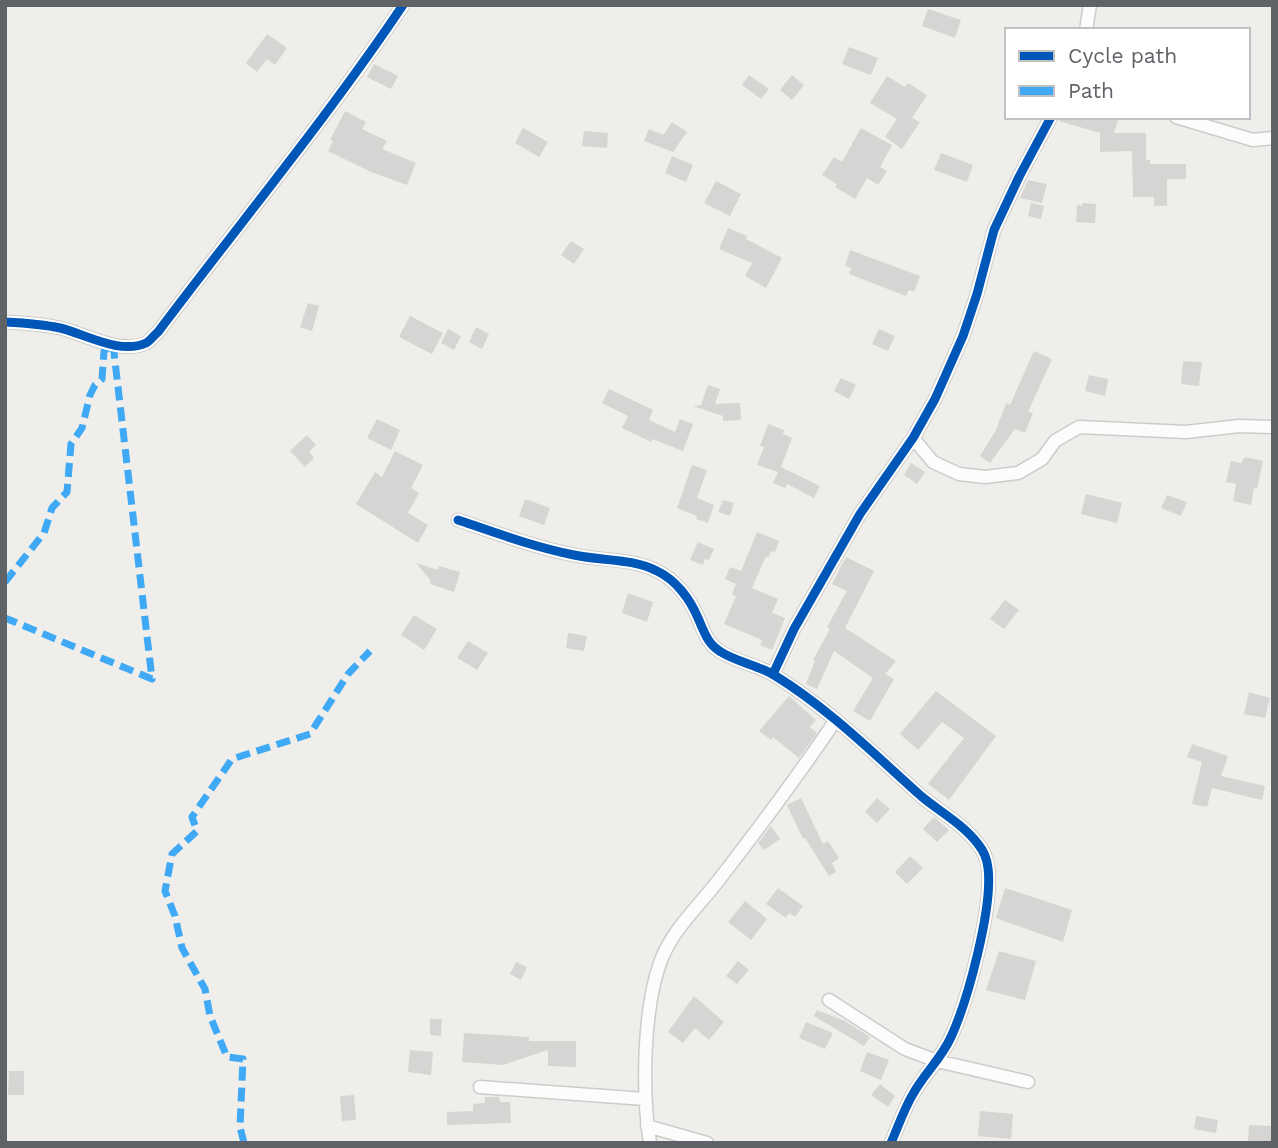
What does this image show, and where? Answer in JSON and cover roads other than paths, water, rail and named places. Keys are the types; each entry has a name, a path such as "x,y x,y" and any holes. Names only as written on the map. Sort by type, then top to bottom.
{"street":[{"path":"5,322 32,323 62,329 113,344 134,346 147,342 158,332 361,67 403,5"},
{"path":"1086,28 1090,5"},
{"path":"773,674 794,629 860,514 913,438 935,399 963,336 994,230 1050,119"},
{"path":"1183,119 1253,140 1273,138"},
{"path":"913,438 933,462 960,474 985,477 1018,472 1042,458 1055,441 1079,427 1186,432 1239,426 1273,427"},
{"path":"458,520 548,550 631,562 659,572 678,585 712,645 722,653 773,674 835,721 978,844 986,859 989,877 983,931 951,1037 913,1093 891,1143"},
{"path":"650,1143 645,1099 650,1000 660,962 671,939 789,789 835,721"},
{"path":"829,1000 905,1049 937,1061 1028,1082"},
{"path":"480,1087 645,1099"},
{"path":"647,1126 707,1143"}]}
